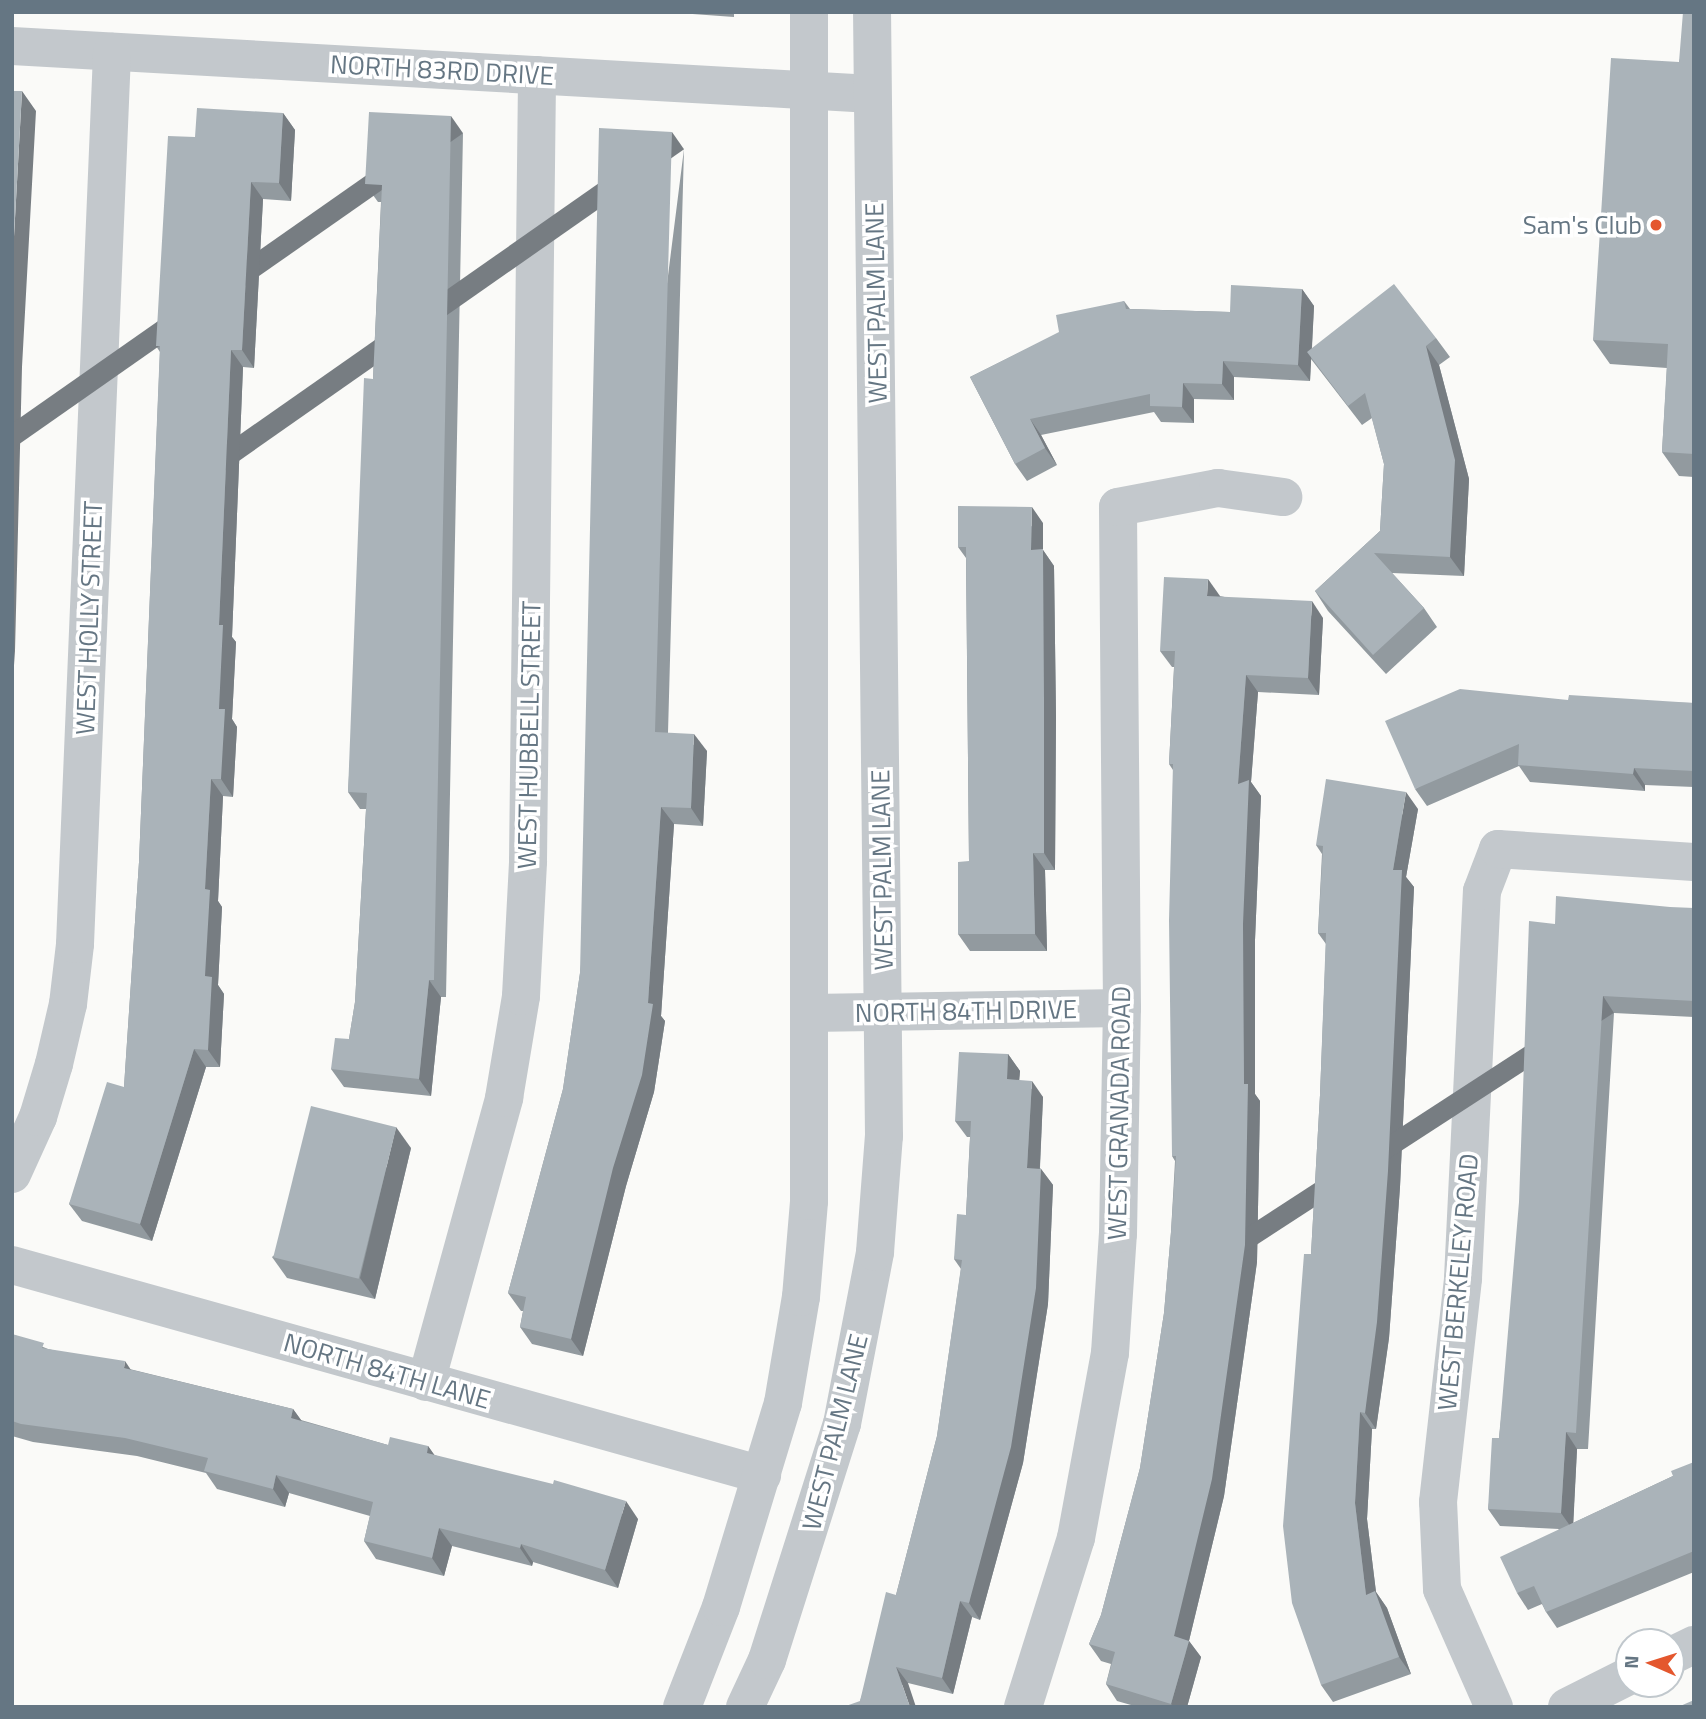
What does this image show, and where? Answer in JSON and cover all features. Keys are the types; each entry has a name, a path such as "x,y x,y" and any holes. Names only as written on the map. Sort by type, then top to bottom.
{"street":[{"path":"682,1707 721,1607 783,1403 801,1297 809,1201 809,12"},
{"name":"WEST PALM LANE","path":"745,1707 767,1660 808,1539 842,1424 875,1252 884,1136 872,12"},
{"name":"NORTH 83RD DRIVE","path":"12,46 872,94"},
{"name":"WEST HOLLY STREET","path":"12,1174 38,1117 54,1064 68,1004 75,944 112,52"},
{"name":"WEST HUBBELL STREET","path":"426,1382 504,1098 522,996 528,861 537,75"},
{"name":"WEST GRANADA ROAD","path":"1023,1707 1076,1538 1110,1353 1118,1234 1122,1008 1118,508 1218,488 1283,497"},
{"name":"WEST BERKELEY ROAD","path":"1494,1707 1442,1590 1438,1502 1463,1278 1482,891 1498,849 1694,862"},
{"name":"NORTH 84TH DRIVE","path":"810,1013 1122,1008"},
{"name":"NORTH 84TH LANE","path":"12,1265 762,1475"},
{"path":"1567,1707 1615,1683"}],"building":[{"name":"Sam's Club","path":"1683,12 1694,12 1694,454 1662,452 1668,344 1593,340 1611,58 1679,62"},
{"path":"12,91 22,91 12,273"},
{"path":"197,108 283,113 279,183 251,182 242,350 231,350 219,625 223,625 219,709 225,709 221,779 211,779 205,889 210,890 205,976 212,977 208,1050 194,1049 140,1224 69,1204 107,1082 124,1087 139,862 160,346 156,346 168,136 195,137"},
{"path":"369,112 451,116 434,980 429,980 419,1079 331,1069 335,1038 349,1039 355,1002 367,793 348,792 364,378 373,379 382,185 365,184"},
{"path":"599,128 672,132 655,732 694,734 691,808 661,807 648,1003 653,1004 642,1075 613,1168 571,1339 520,1327 526,1297 508,1293 563,1089 580,973"},
{"path":"1394,284 1436,338 1426,346 1455,460 1450,557 1374,553 1424,608 1373,655 1315,591 1380,531 1384,464 1365,393 1348,406 1307,352"},
{"path":"1231,285 1302,289 1298,365 1223,361 1222,384 1183,383 1182,407 1150,406 1150,394 1030,419 1045,448 1015,464 970,377 1059,332 1056,315 1124,301 1126,309 1230,312"},
{"path":"958,506 1032,507 1031,550 1043,549 1044,853 1033,853 1035,934 958,934 958,862 969,861 966,547 958,547"},
{"path":"1164,577 1208,579 1207,596 1312,601 1308,678 1246,675 1238,784 1249,780 1243,924 1244,1084 1248,1084 1245,1245 1212,1479 1174,1636 1189,1641 1171,1704 1106,1684 1115,1652 1089,1644 1101,1615 1140,1468 1164,1313 1171,1232 1176,1156 1172,1156 1169,920 1173,764 1169,764 1175,651 1160,651"},
{"path":"1460,689 1568,700 1569,695 1694,703 1694,771 1634,768 1633,774 1518,765 1519,744 1415,789 1385,721"},
{"path":"1326,779 1406,792 1393,870 1402,870 1388,1171 1377,1322 1365,1413 1360,1412 1355,1503 1366,1595 1375,1591 1399,1657 1321,1685 1292,1603 1283,1526 1304,1254 1311,1254 1326,933 1318,933 1323,846 1316,845"},
{"path":"1556,896 1694,908 1694,1001 1603,996 1576,1433 1566,1432 1561,1513 1488,1509 1492,1438 1499,1438 1519,1202 1529,921 1555,924"},
{"path":"959,1052 1008,1054 1007,1079 1032,1081 1027,1168 1041,1169 1036,1288 1011,1447 969,1603 960,1601 942,1678 896,1667 910,1707 843,1707 860,1701 886,1592 896,1595 937,1436 962,1260 954,1259 957,1214 966,1215 971,1121 955,1121"},
{"path":"311,1106 396,1127 359,1279 273,1257"},
{"path":"12,1334 44,1343 42,1348 125,1361 124,1368 293,1409 291,1418 388,1445 390,1437 428,1446 427,1453 553,1484 554,1480 626,1501 605,1570 521,1544 520,1548 439,1528 432,1558 364,1541 373,1502 276,1475 273,1489 204,1471 208,1458 125,1438 12,1421"},
{"path":"1694,1462 1694,1551 1546,1612 1534,1586 1517,1593 1500,1557 1673,1476 1671,1471"},
{"path":"1694,1700 1694,1707 1678,1707"}],"place":[{"name":"Sam's Club","path":"1656,225"}]}
